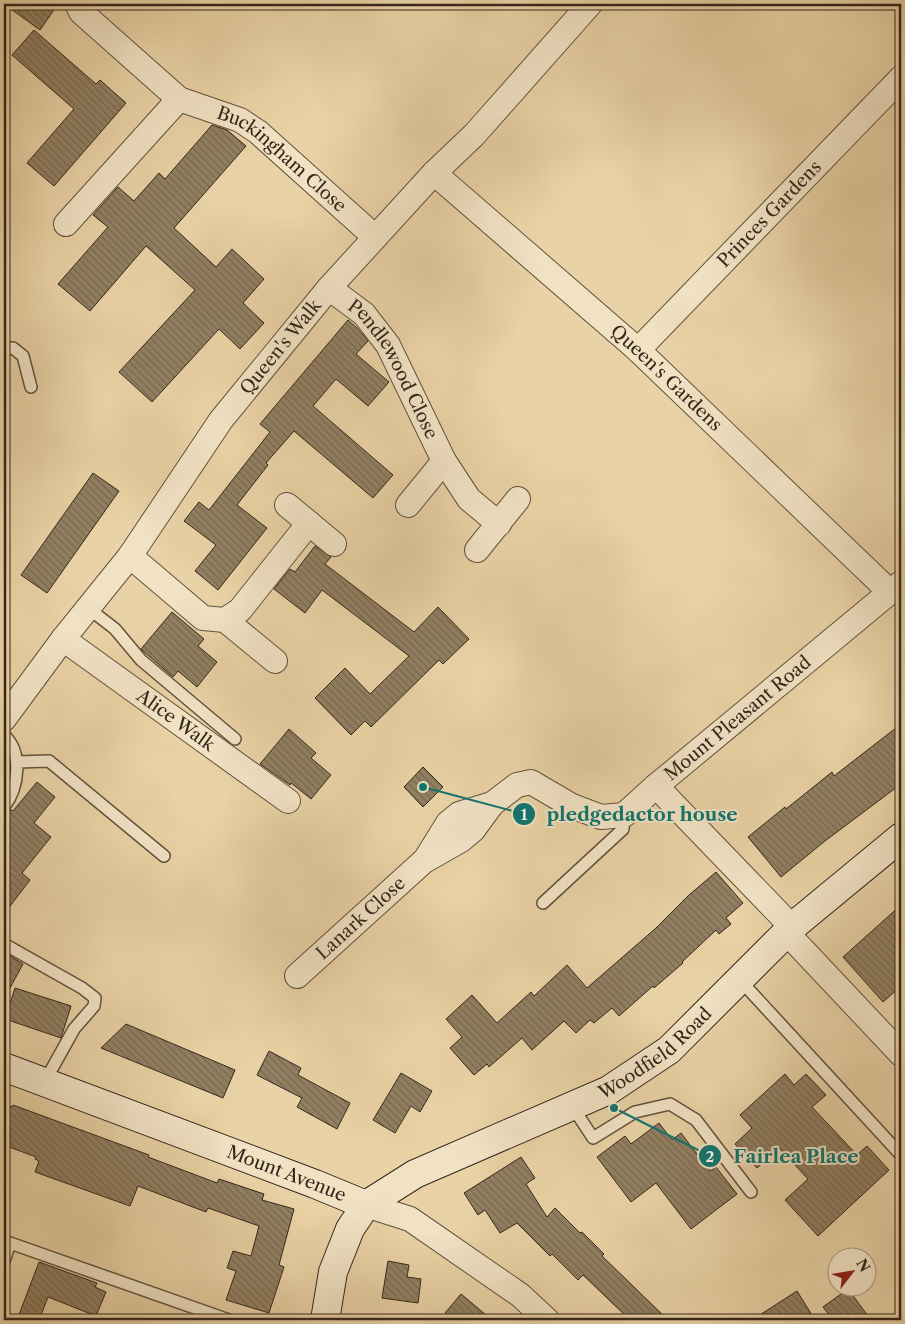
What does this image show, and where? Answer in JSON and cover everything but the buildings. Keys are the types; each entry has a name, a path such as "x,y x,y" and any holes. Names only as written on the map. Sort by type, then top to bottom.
{"street":[{"name":"Buckingham Close","path":"77,4 81,12 179,99 240,120 258,132 375,237"},
{"name":"Queen's Walk","path":"4,719 63,639 130,556 221,420 328,288 434,173 474,135 590,4"},
{"name":"Princes Gardens","path":"638,350 901,78"},
{"path":"66,224 179,99"},
{"name":"Queen's Gardens","path":"434,173 638,350 896,587"},
{"name":"Pendlewood Close","path":"328,288 364,314 388,345 444,461 469,499 498,524"},
{"name":"Pendlewood Close","path":"408,505 444,461"},
{"path":"477,550 518,499"},
{"path":"287,505 334,544"},
{"path":"225,620 240,610 308,523"},
{"path":"130,556 203,618 225,620 275,661"},
{"name":"Mount Pleasant Road","path":"896,587 656,786 789,929 901,1054"},
{"name":"Alice Walk","path":"63,639 288,802"},
{"name":"Lanark Close","path":"297,976 425,860 448,823 459,814 492,804 517,785 531,782 572,806 601,817 624,815"},
{"path":"624,815 656,786"},
{"name":"Woodfield Road","path":"366,1206 415,1174 608,1090 669,1050 789,929 901,837"},
{"name":"Mount Avenue","path":"4,1067 315,1184 366,1206 410,1219 520,1295 547,1320"},
{"path":"325,1320 333,1272 350,1229 366,1206"}],"lane":[{"path":"4,348 13,348 23,356 31,388"},
{"path":"88,608 115,629 141,660 235,738"},
{"path":"4,735 11,742 18,762 10,800 4,807"},
{"path":"18,762 48,761 164,856"},
{"path":"542,903 623,828 624,815"},
{"path":"4,944 82,988 95,998 94,1006 74,1029 44,1082"},
{"path":"739,979 901,1155"},
{"path":"572,1106 593,1138 635,1112 670,1104 696,1120 751,1192"},
{"path":"4,1261 10,1242 229,1320"}],"place":[{"name":"pledgedactor house","path":"423,787"},
{"name":"Fairlea Place","path":"614,1108"}]}
